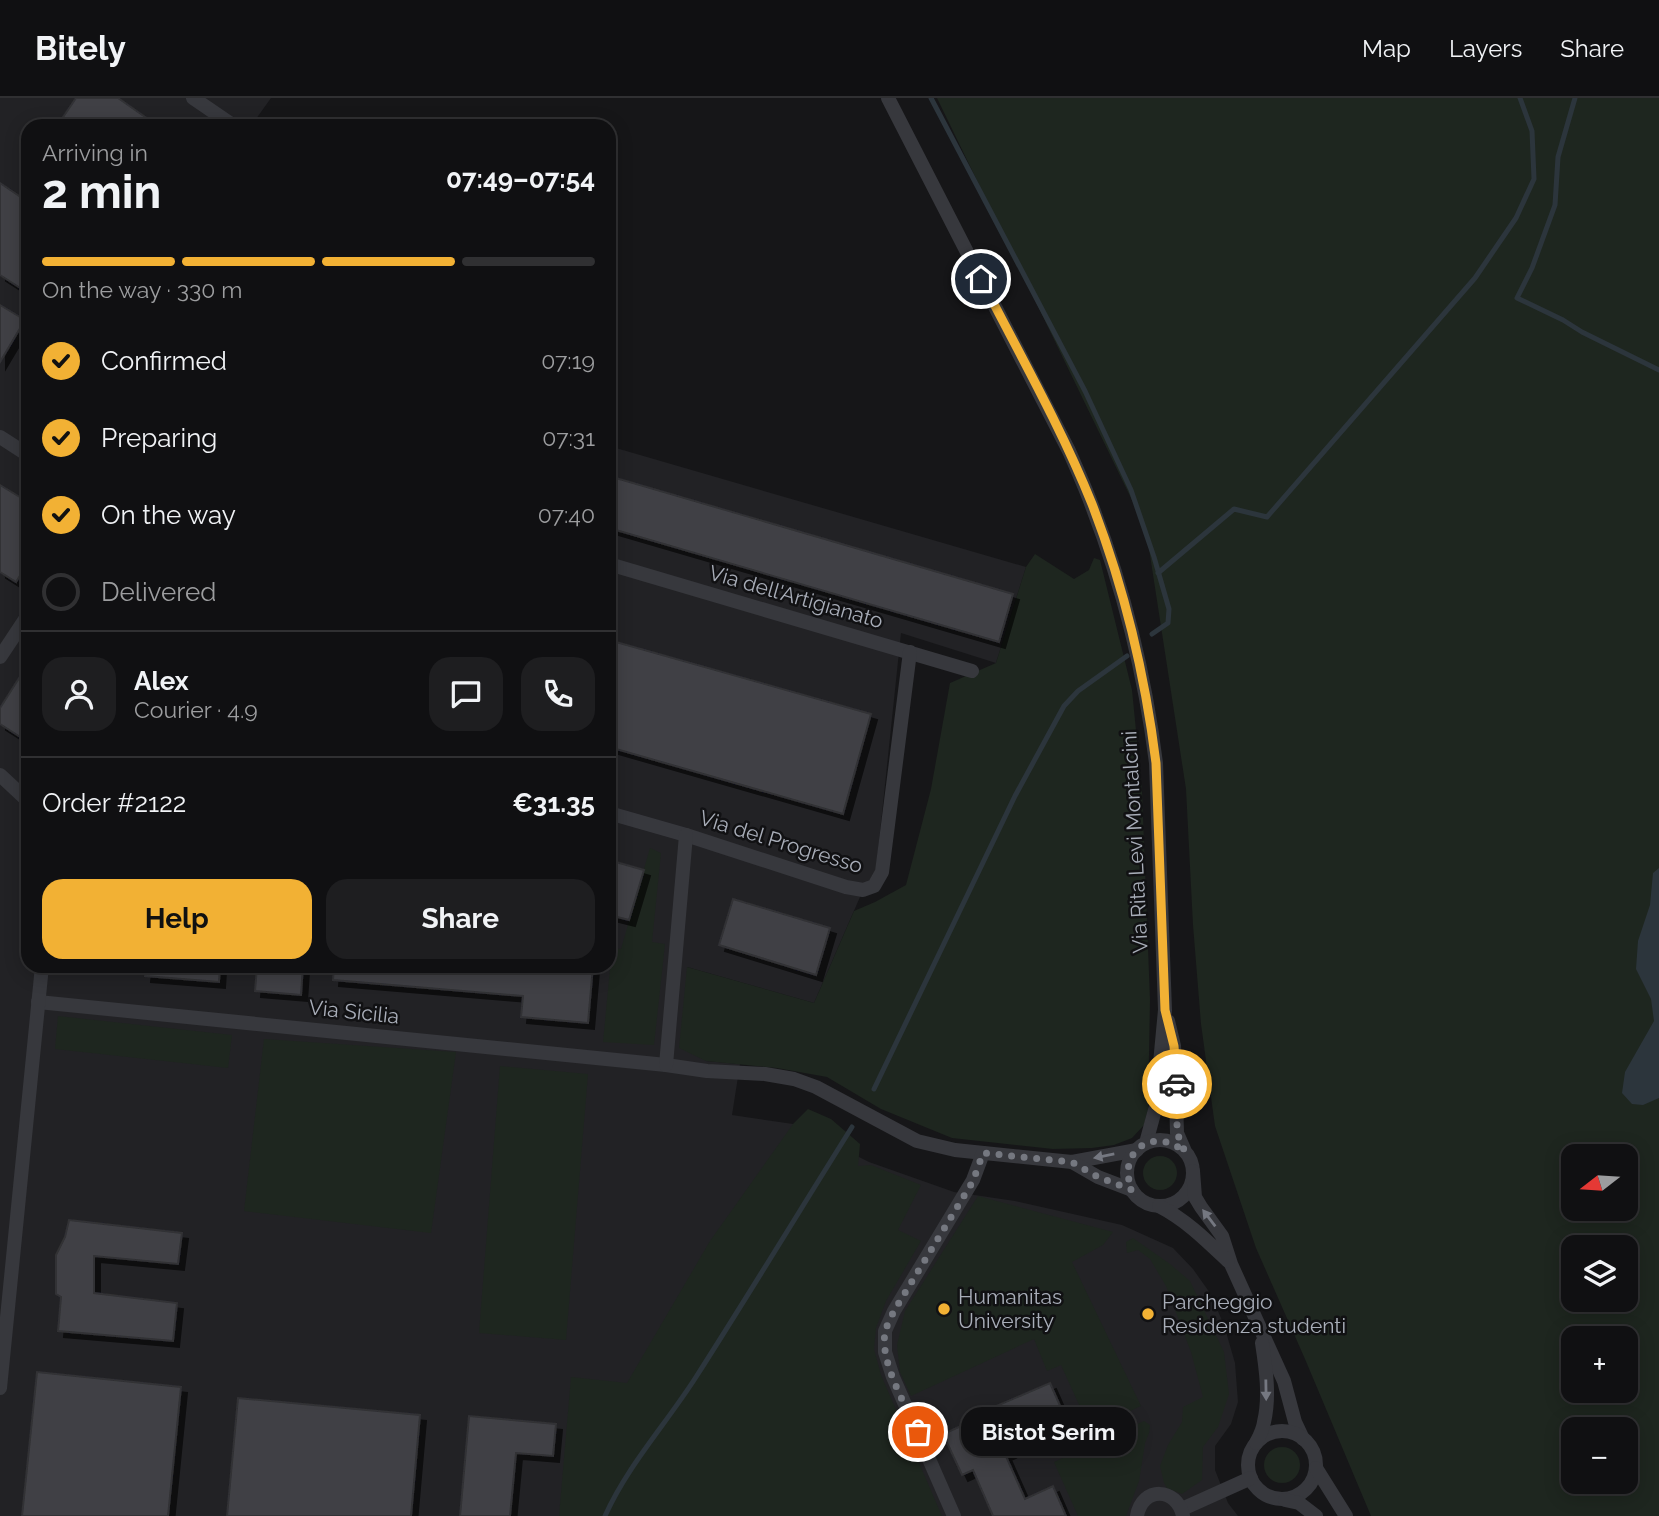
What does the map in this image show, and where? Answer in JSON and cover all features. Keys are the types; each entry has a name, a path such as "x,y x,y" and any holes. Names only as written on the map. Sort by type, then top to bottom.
{"street":[{"path":"193,98 224,119"},
{"name":"Via Rita Levi Montalcini","path":"888,98 1069,451 1093,506 1124,600 1151,724 1156,763 1165,1010 1156,1106 1141,1147 1131,1158 1128,1180 1139,1198 1184,1220 1231,1264"},
{"path":"0,437 21,450"},
{"name":"Via dell'Artigianato","path":"616,566 972,671"},
{"path":"0,657 21,626"},
{"name":"Via del Progresso","path":"616,815 846,887 863,890 874,886 882,872 911,652"},
{"path":"0,775 21,795"},
{"path":"666,1065 686,835"},
{"path":"0,1388 41,973"},
{"name":"Via Sicilia","path":"38,1002 708,1071 765,1074 816,1087 917,1141 955,1150 1072,1162"},
{"name":"Via Rita Levi Montalcini","path":"1165,1010 1174,1046 1177,1133 1191,1161 1195,1197 1222,1236 1231,1264 1275,1358 1295,1422 1311,1447 1316,1468 1346,1516"},
{"path":"1072,1162 1141,1147 1156,1140 1177,1144 1185,1152"},
{"path":"954,1516 893,1377 885,1352 885,1331 894,1311 973,1181 983,1153"},
{"path":"1072,1162 1098,1177 1132,1190"},
{"path":"1159,1206 1170,1204 1187,1192 1193,1171"},
{"name":"Via Rita Levi Montalcini","path":"1251,1478 1250,1457 1264,1425 1267,1402 1261,1331"},
{"path":"1254,1447 1271,1433 1282,1431 1303,1438"},
{"path":"1277,1499 1288,1499 1308,1488 1316,1468"},
{"path":"1137,1516 1140,1505 1158,1494 1172,1497 1182,1512 1251,1478 1258,1489 1267,1495 1298,1503 1316,1516"}],"shaded area":[{"path":"0,98 271,98 256,119 21,119 21,973 616,973 616,448 1026,567 996,663 901,633 876,870 863,890 814,1003 687,967 706,1061 740,1064 732,1115 793,1124 869,1162 954,1192 1015,1201 1122,1225 1173,1248 1193,1269 1210,1293 1224,1325 1235,1363 1238,1402 1231,1424 1215,1446 1215,1470 1228,1503 1238,1516 0,1516"},
{"path":"937,98 1659,98 1659,1516 1371,1516 1256,1248 1215,1126 1201,1024 1186,789 1146,529"},
{"path":"1035,554 1074,579 1089,570 1094,558 1100,560 1132,690 1142,791 1150,1000 1148,1109 1144,1125 1132,1138 1114,1145 1092,1148 1053,1149 952,1138 881,1109 827,1077 777,1068 706,1061 679,1048 687,967 814,1003 854,911 906,885 931,789 950,683 996,663 1026,567"},
{"path":"650,848 661,853 652,942 665,944 654,1045 603,1042 610,973 616,973 616,948 621,949"},
{"path":"1659,868 1659,1098 1643,1105 1632,1104 1622,1093 1625,1072 1654,1021 1651,999 1636,969 1638,941 1650,905 1653,873"},
{"path":"58,1016 232,1035 228,1068 55,1049"},
{"path":"264,1039 456,1052 431,1233 244,1211"},
{"path":"500,1066 588,1074 566,1340 479,1333"},
{"path":"808,1109 831,1119 860,1144 858,1166 871,1165 921,1185 898,1230 921,1241 886,1301 876,1328 874,1349 881,1375 942,1516 559,1516 571,1377 627,1383 710,1241 793,1124"},
{"path":"1160,1156 1172,1161 1177,1173 1172,1185 1160,1190 1148,1185 1143,1173 1148,1161"},
{"path":"978,1196 1113,1232 1103,1245 1072,1262 1141,1406 1090,1429 1061,1365 1047,1371 1034,1339 911,1396 900,1372 897,1345 905,1311"},
{"path":"1133,1238 1190,1281 1224,1352 1229,1394 1218,1427 1203,1447 1202,1480 1182,1494 1167,1488 1160,1466 1168,1445 1182,1422 1183,1407 1203,1397 1191,1352 1166,1286 1150,1259 1138,1250 1127,1253 1126,1242"},
{"path":"1144,1421 1150,1425 1149,1433 1139,1481 1126,1516 1078,1516 1054,1462"},
{"path":"1282,1447 1295,1452 1300,1465 1295,1478 1282,1483 1269,1478 1264,1465 1269,1452"}],"building":[{"path":"76,98 118,98 148,119 62,119"},
{"path":"0,183 21,197 21,288 0,275"},
{"path":"0,305 21,318 21,327 0,362"},
{"path":"616,478 1013,594 999,642 616,530"},
{"path":"0,485 21,498 21,574 16,582 0,572"},
{"path":"616,642 871,714 843,814 616,749"},
{"path":"21,675 21,738 0,724 0,708"},
{"path":"616,862 644,870 629,920 616,917"},
{"path":"733,899 830,928 816,975 719,945"},
{"path":"145,973 220,973 219,982 145,976"},
{"path":"256,973 303,973 301,995 255,991"},
{"path":"334,973 592,973 588,1023 521,1017 523,996 333,980"},
{"path":"69,1220 182,1233 178,1264 94,1256 94,1293 177,1303 173,1341 58,1331 61,1297 56,1294 56,1255 65,1237"},
{"path":"37,1372 181,1387 168,1516 22,1516"},
{"path":"1050,1383 1069,1426 1005,1454 1025,1499 1053,1486 1066,1516 993,1516 973,1470 962,1475 943,1434 968,1423 966,1419"},
{"path":"238,1398 420,1415 411,1516 227,1516"},
{"path":"469,1416 556,1424 553,1456 516,1453 510,1516 460,1516"}],"waterway":[{"path":"931,98 1085,391 1131,490 1169,609 1168,623 1152,634"},
{"path":"1158,573 1234,509 1267,517 1475,278 1516,218 1534,179 1532,131 1520,98"},
{"path":"1575,98 1558,157 1555,205 1532,268 1517,298 1659,370"},
{"path":"874,1089 1015,796 1064,706 1078,691 1127,656"},
{"path":"605,1516 625,1479 696,1377 852,1127"}],"way so far":[{"path":"918,1432 893,1377 885,1352 885,1331 894,1311 973,1181 983,1153 1072,1162 1098,1177 1132,1190 1128,1180 1131,1158 1146,1143 1167,1141 1177,1144 1185,1152 1177,1133 1177,1084"}],"place":[{"name":"Humanitas University","path":"944,1309"},
{"name":"Parcheggio Residenza studenti","path":"1148,1314"},
{"name":"Bistot Serim","path":"918,1432"}],"route":[{"path":"981,279 1069,451 1093,506 1124,600 1151,724 1156,763 1165,1010 1174,1046 1177,1084"}]}
